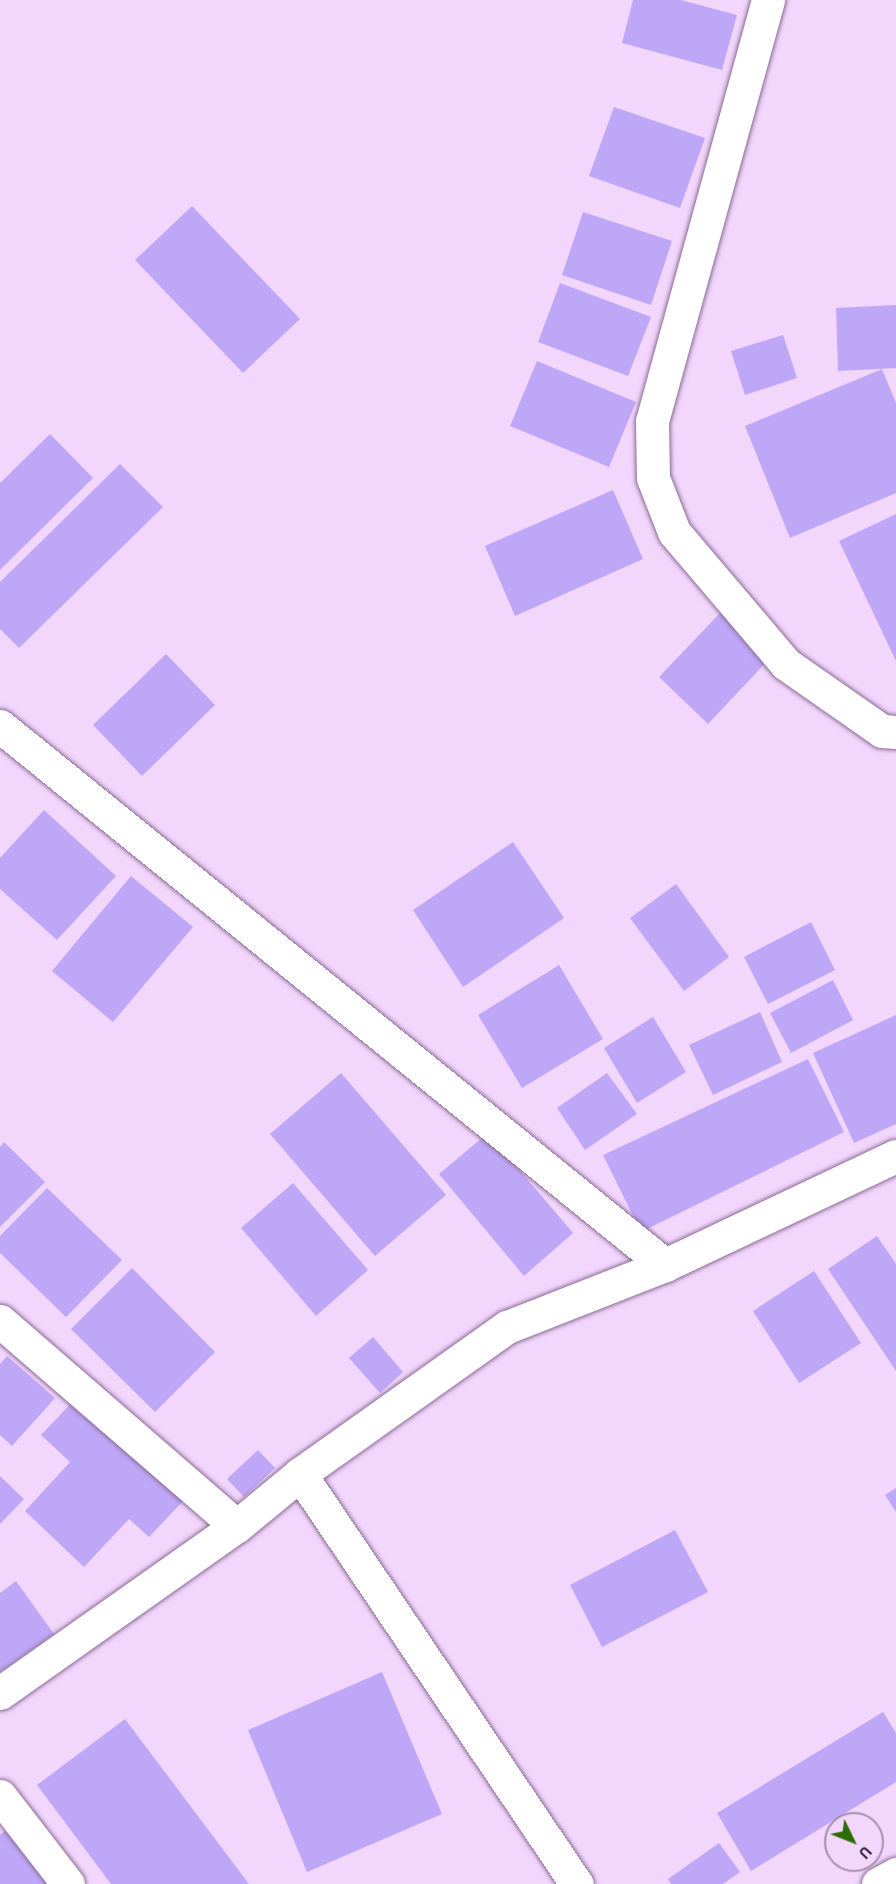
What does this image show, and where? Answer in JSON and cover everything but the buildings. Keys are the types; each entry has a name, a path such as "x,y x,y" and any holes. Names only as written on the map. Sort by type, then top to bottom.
{"street":[{"path":"768,0 652,421 653,478 674,532 786,664 882,731 896,732"},
{"path":"0,726 665,1265"},
{"path":"0,1694 237,1526 300,1474 507,1327 665,1265 896,1156"},
{"path":"0,1321 237,1526"},
{"path":"300,1474 577,1884"},
{"path":"0,1796 68,1884"},
{"path":"878,1884 896,1874"}]}
